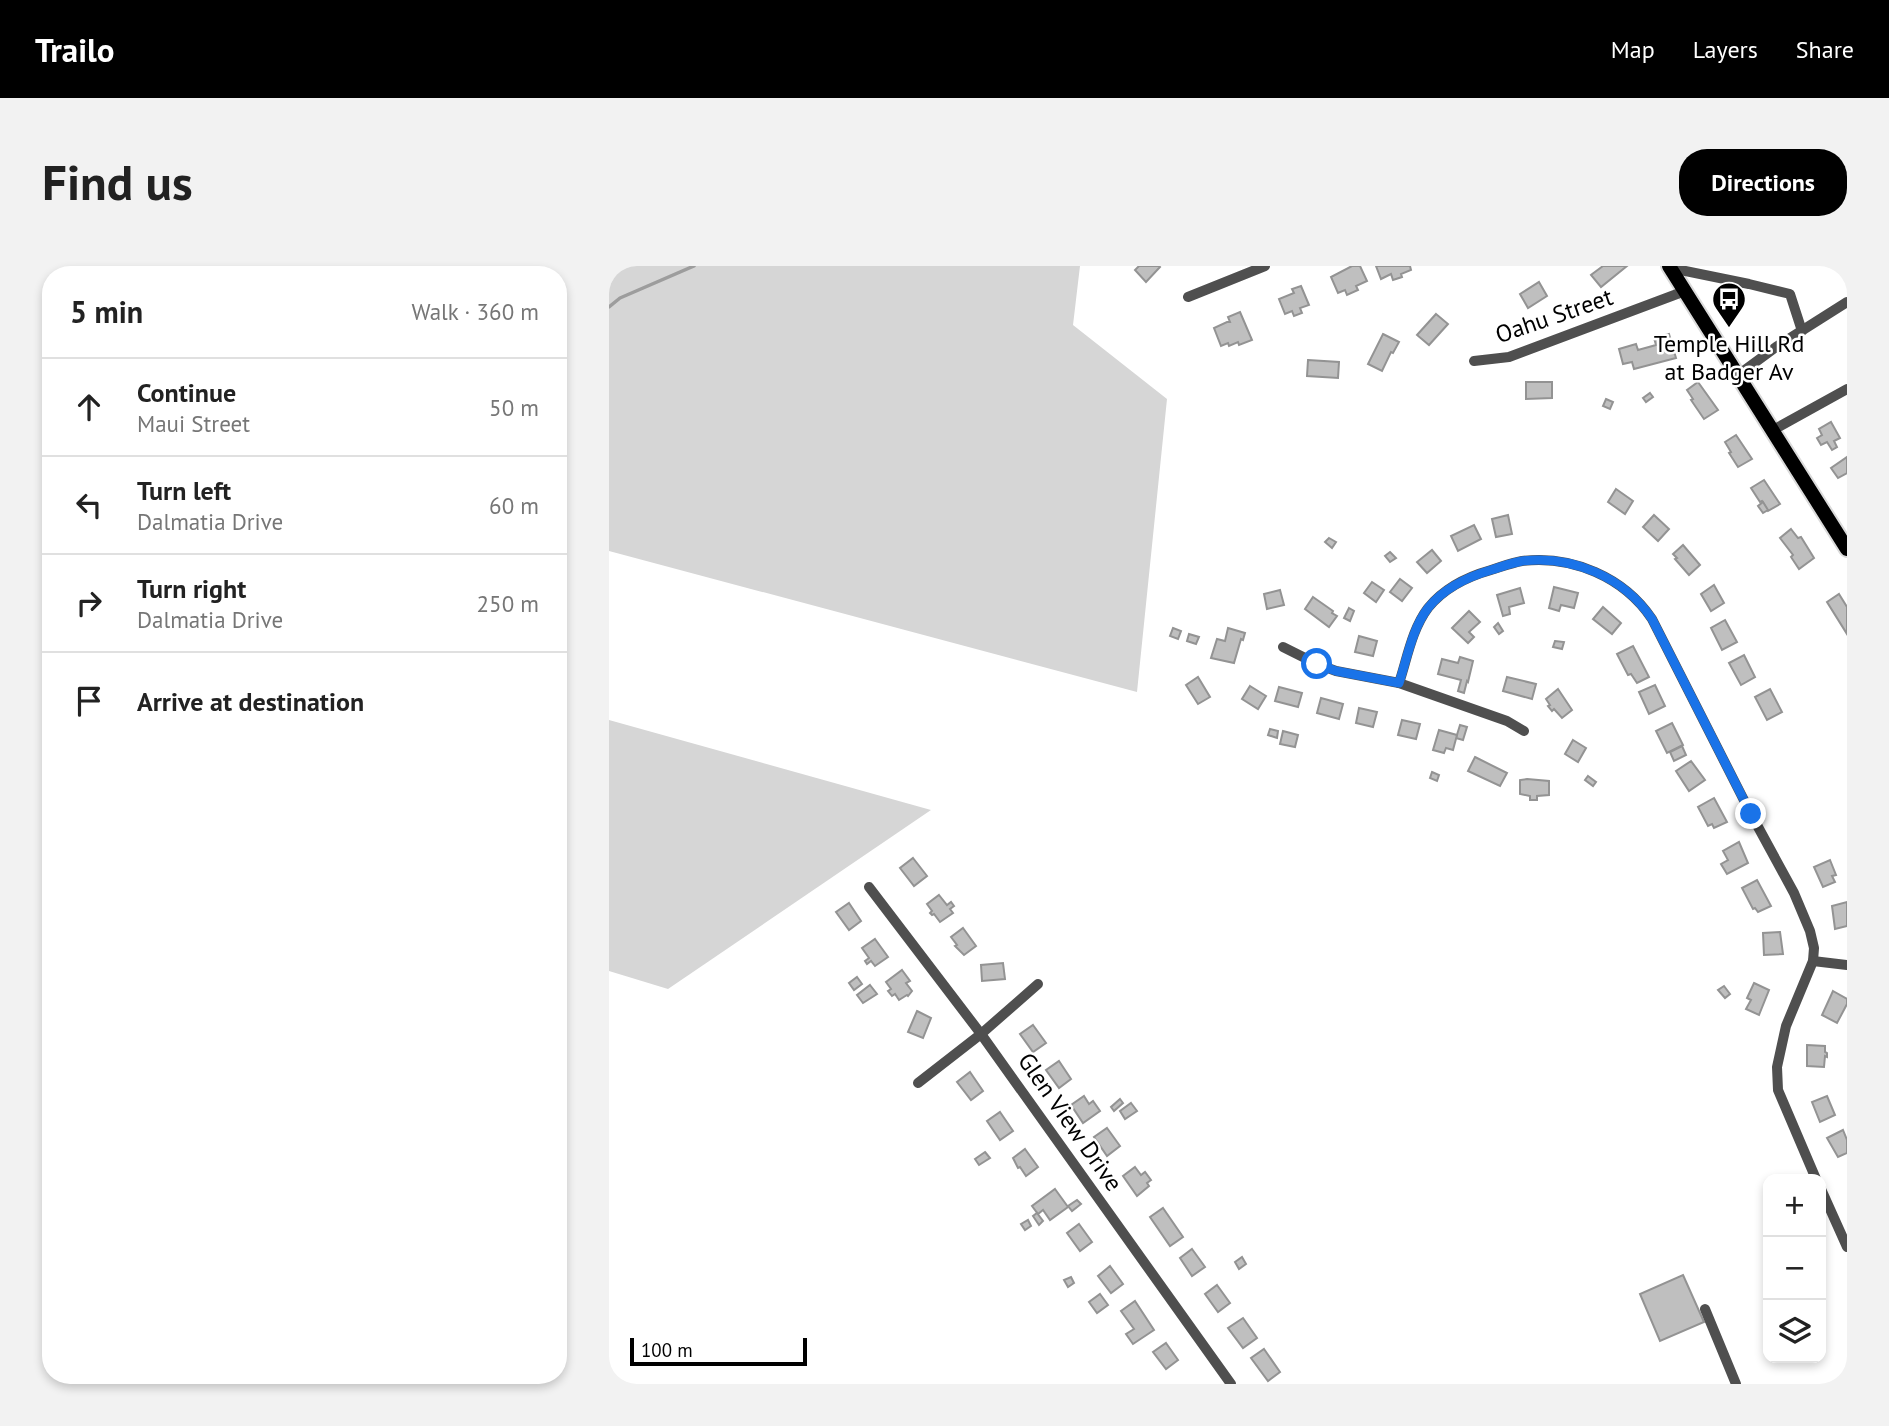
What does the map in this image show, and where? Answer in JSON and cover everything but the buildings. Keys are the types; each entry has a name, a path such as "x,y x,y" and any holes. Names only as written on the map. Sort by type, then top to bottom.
{"main road":[{"path":"1670,267 1847,549"}],"street":[{"path":"1188,297 1265,266"},
{"path":"1670,267 1790,294 1802,331"},
{"name":"Oahu Street","path":"1474,361 1509,357 1685,291"},
{"path":"1738,375 1847,302"},
{"path":"1773,430 1847,389"},
{"path":"1399,683 1414,634 1427,610 1453,586 1468,578 1521,561 1571,563 1617,583 1644,606 1797,899 1813,941 1813,961 1781,1040 1777,1067 1778,1090 1815,1174"},
{"path":"1283,647 1302,658 1336,671 1399,683 1507,721 1524,731"},
{"name":"Glen View Drive","path":"869,887 981,1034 1231,1384"},
{"path":"1813,961 1847,965"},
{"path":"918,1083 981,1034 1038,984"},
{"path":"1826,1200 1847,1247"},
{"path":"1705,1309 1736,1384"}],"shaded area":[{"path":"609,266 1080,266 1073,325 1167,399 1137,692 609,551"},
{"path":"609,720 931,810 668,989 609,971"}],"waterway":[{"path":"609,307 620,298 694,266"}],"place":[{"name":"Temple Hill Rd at Badger Av","path":"1729,329"}],"route":[{"path":"1317,664 1336,671 1399,683 1421,620 1435,600 1453,586 1484,571 1521,561 1571,563 1617,583 1644,606 1751,814"}]}
